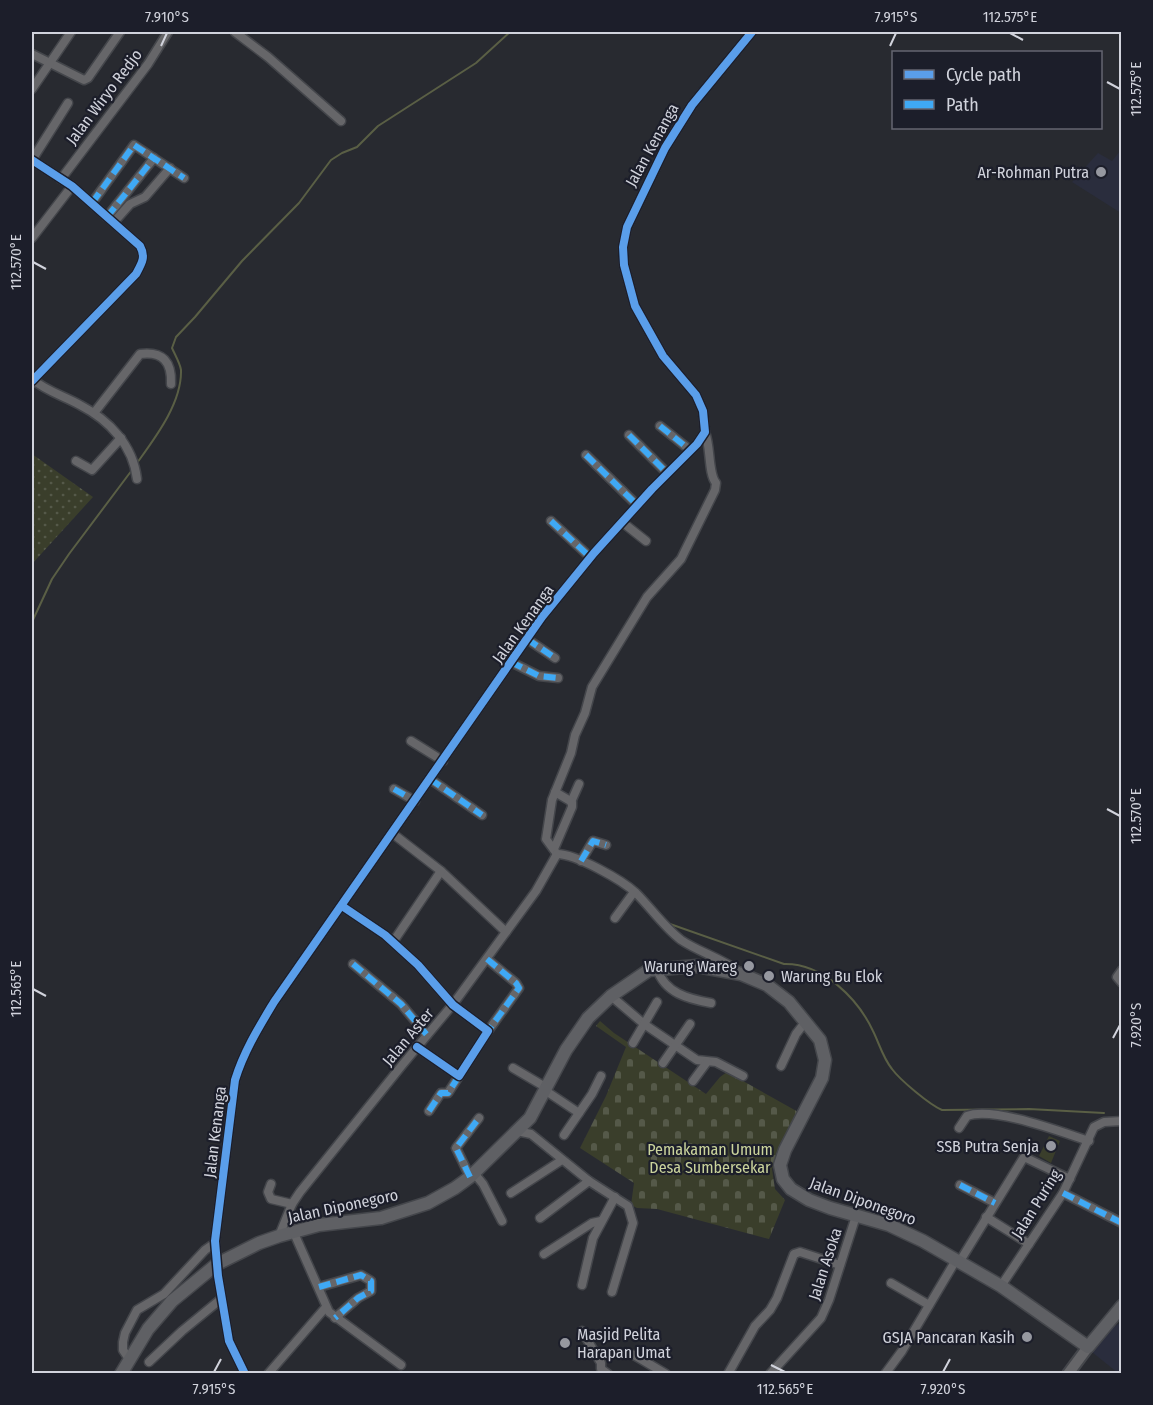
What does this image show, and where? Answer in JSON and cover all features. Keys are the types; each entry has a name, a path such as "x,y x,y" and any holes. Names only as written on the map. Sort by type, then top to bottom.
{"main road":[{"name":"Jalan Diponegoro","path":"121,1374 148,1329 172,1301 217,1264 259,1243 279,1236 319,1225 381,1218 428,1203 472,1175 530,1118 566,1050 581,1028 611,996 640,975 657,969 697,966 741,974 773,989 806,1021 820,1040 825,1053 824,1068 818,1088 785,1150 780,1165 783,1179 798,1194 830,1208 889,1225 958,1261 1000,1286 1088,1347"},
{"path":"1088,1347 1120,1311"}],"street":[{"path":"32,89 71,32"},
{"path":"32,54 82,80 87,79 120,32"},
{"name":"Jalan Wiryo Redjo","path":"61,179 148,64 168,32"},
{"path":"235,32 268,57 341,121"},
{"name":"Jalan Kenanga","path":"245,1374 229,1341 221,1299 215,1241 235,1080 240,1065 250,1042 274,1002 542,617 590,557 705,432 703,411 696,395 663,356 635,306 625,272 623,247 627,227 665,148 692,105 752,32"},
{"path":"68,103 32,160 72,186 140,246 144,254 136,274 32,380 94,413 111,426 121,438 133,461 137,475"},
{"path":"92,204 132,146 136,144 184,178"},
{"path":"111,219 154,158"},
{"path":"111,219 130,204 145,197 170,168"},
{"path":"32,238 72,186"},
{"path":"94,413 140,354 155,355 166,361 172,370 171,384"},
{"path":"660,426 690,450"},
{"path":"705,432 710,447 711,476 716,483 715,490 681,559 647,597 592,687 585,713 576,731 571,753 549,811 546,835 549,845 556,851 581,861 634,892 675,934 741,974"},
{"path":"629,435 667,473"},
{"path":"76,461 92,470 121,438"},
{"path":"586,454 637,505"},
{"path":"551,520 590,557"},
{"path":"622,522 646,541"},
{"path":"527,639 555,658"},
{"path":"511,662 539,676 558,678"},
{"path":"411,741 443,761"},
{"path":"430,779 482,816"},
{"name":"Jalan Aster","path":"279,1236 292,1204 300,1192 453,1005 536,891 556,851 579,784"},
{"path":"394,789 415,801"},
{"path":"555,792 571,802"},
{"path":"392,833 441,871 506,932"},
{"path":"581,861 593,841 606,845"},
{"path":"393,942 441,871"},
{"path":"615,918 634,892"},
{"path":"342,906 393,942 418,965 453,1005 488,1030"},
{"path":"429,1111 441,1093 448,1092 488,1030 519,988 487,959"},
{"path":"353,964 400,1004 427,1035"},
{"path":"657,969 662,981 676,993 693,1000 711,1003"},
{"path":"1122,970 1117,976 1122,983"},
{"path":"611,996 644,1024 697,1060 716,1062 743,1076"},
{"path":"633,1043 657,1002"},
{"path":"781,1066 796,1034 806,1021"},
{"path":"663,1063 690,1024"},
{"path":"417,1047 459,1076"},
{"path":"693,1081 707,1062"},
{"path":"513,1068 579,1113"},
{"path":"564,1135 601,1076"},
{"path":"959,1128 967,1116 981,1114 1017,1118 1089,1141"},
{"path":"479,1118 456,1148 457,1153 472,1175 483,1184 502,1221"},
{"path":"530,1118 531,1134"},
{"name":"Jalan Puring","path":"1000,1286 1063,1193 1094,1127 1098,1124 1122,1121"},
{"path":"517,1131 531,1134 589,1181 628,1206 633,1223 612,1292"},
{"path":"885,1374 902,1351 1022,1158 1026,1156 1070,1179"},
{"path":"511,1193 561,1160"},
{"path":"540,1218 589,1181"},
{"path":"271,1184 268,1192 271,1199 292,1204"},
{"path":"960,1185 995,1203"},
{"path":"1063,1193 1122,1223"},
{"path":"582,1285 591,1246 601,1221 615,1197"},
{"name":"Jalan Asoka","path":"770,1374 821,1318 856,1216"},
{"path":"986,1217 1029,1244"},
{"path":"544,1254 592,1223 601,1221"},
{"path":"294,1233 326,1307 335,1318 401,1365"},
{"path":"132,1353 122,1347 123,1337 137,1310 164,1294 215,1241"},
{"path":"728,1374 755,1326 770,1310 777,1298 794,1254 800,1252 840,1265"},
{"path":"319,1287 361,1275 371,1281 371,1291 358,1298 335,1318"},
{"path":"891,1283 929,1305"},
{"path":"149,1362 221,1299"},
{"path":"268,1374 326,1307"},
{"path":"582,1331 600,1362 602,1372"},
{"path":"1068,1374 1088,1347"},
{"path":"634,1355 666,1374"}],"shaded area":[{"name":"Ar-Rohman Putra","path":"1121,150 1121,213 1072,182 1098,153 1112,161"},
{"path":"1121,1323 1121,1373 1118,1373 1092,1352 1114,1326"}],"green space":[{"path":"32,454 93,497 32,564"},
{"name":"Pemakaman Umum Desa Sumbersekar","path":"600,1021 614,1033 706,1094 727,1072 800,1113 772,1169 775,1189 785,1200 769,1239 657,1209 637,1208 631,1205 634,1183 580,1148 606,1096 626,1047 596,1026"},
{"name":"SSB Putra Senja","path":"1049,1136 1060,1141 1051,1163 1039,1156"}],"waterway":[{"path":"137,463 166,420 177,395 181,370 172,348 176,337 242,261 299,203 331,160 357,147 378,126 476,63 510,32"},
{"path":"32,622 52,579 132,470"},
{"path":"670,924 784,964 798,965 825,976 849,995 858,1007 896,1074 923,1098 942,1110 1029,1109 1104,1113"}],"marked path":[{"path":"92,203 134,145 184,178"},
{"path":"107,217 154,158"},
{"path":"660,426 690,450"},
{"path":"629,435 667,473"},
{"path":"586,455 637,505"},
{"path":"551,521 590,557"},
{"path":"527,639 555,658"},
{"path":"511,662 539,676 558,678"},
{"path":"430,779 482,815"},
{"path":"394,789 415,801"},
{"path":"581,861 593,841 606,845"},
{"path":"487,959 519,988 488,1031"},
{"path":"353,964 401,1004 427,1035"},
{"path":"429,1111 441,1093 448,1093 459,1076"},
{"path":"470,1177 456,1148 479,1118"},
{"path":"960,1185 995,1203"},
{"path":"1063,1193 1122,1223"},
{"path":"319,1287 361,1275 371,1281 371,1291 358,1298 335,1318"}],"cycle path":[{"path":"245,1374 229,1341 218,1276 215,1241 235,1080 239,1069 252,1040 274,1002 542,617 594,553 652,489 697,444 705,432 703,411 696,395 663,356 635,306 624,265 623,247 627,227 665,148 692,105 752,32"},
{"path":"32,160 72,186 140,246 143,257 136,274 32,381"},
{"path":"342,906 385,935 418,965 453,1005 488,1031 459,1076 417,1047"}],"place":[{"name":"Ar-Rohman Putra","path":"1101,172"},
{"name":"Warung Wareg","path":"749,966"},
{"name":"Warung Bu Elok","path":"769,976"},
{"name":"SSB Putra Senja","path":"1051,1146"},
{"name":"GSJA Pancaran Kasih","path":"1027,1337"},
{"name":"Masjid Pelita Harapan Umat","path":"565,1343"}]}
